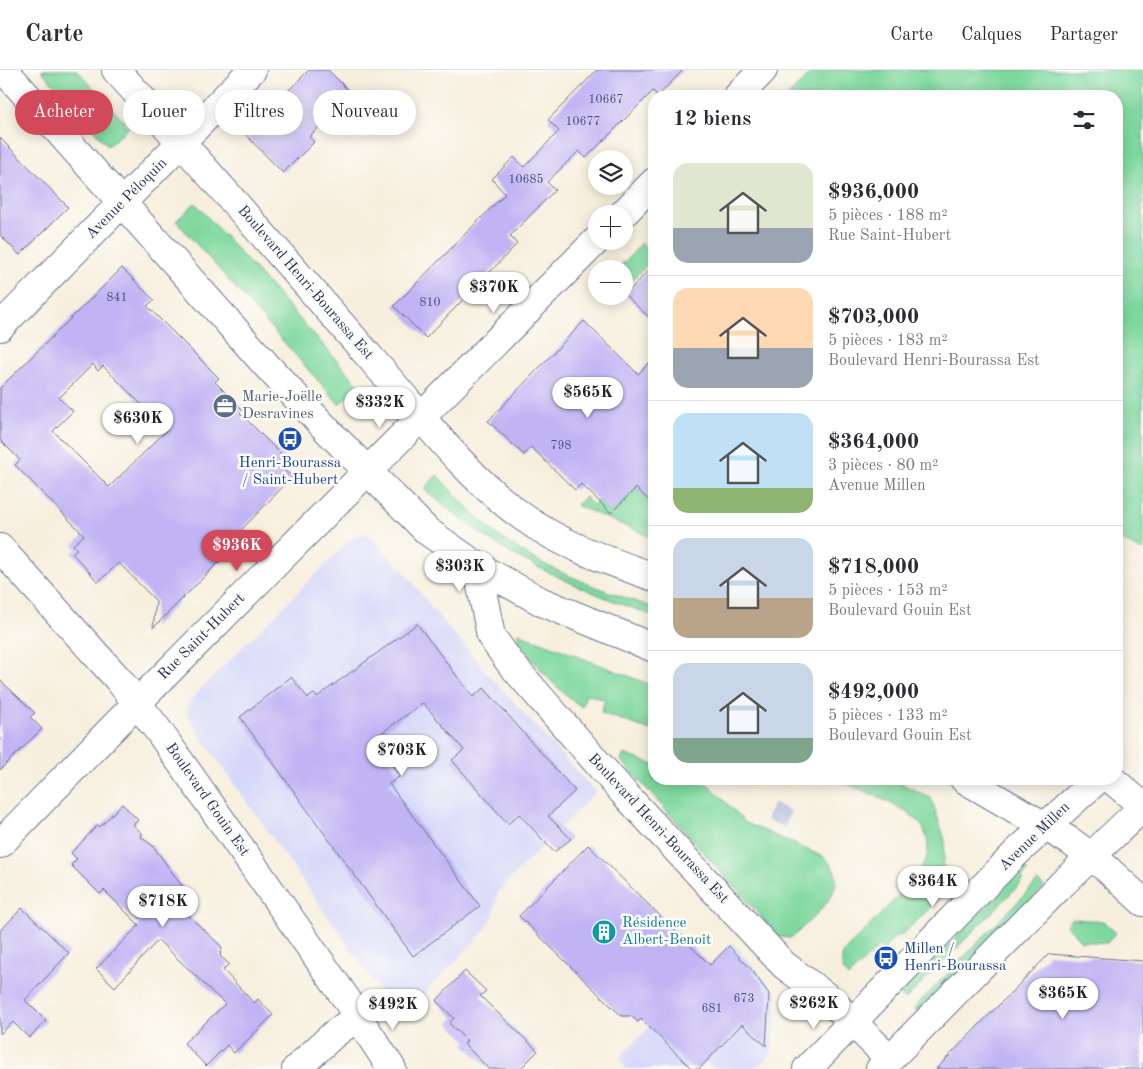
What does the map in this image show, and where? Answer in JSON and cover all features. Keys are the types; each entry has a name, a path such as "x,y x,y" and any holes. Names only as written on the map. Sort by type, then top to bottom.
{"street":[{"path":"4,70 268,366 427,531 477,566 542,602 648,646"},
{"name":"Boulevard Henri-Bourassa Est","path":"116,70 422,417 489,489 525,518 570,544 648,575"},
{"name":"Avenue Péloquin","path":"0,327 252,70"},
{"path":"744,90 763,70"},
{"path":"631,205 648,188"},
{"name":"Rue Saint-Hubert","path":"0,844 137,703 588,249"},
{"name":"Boulevard Gouin Est","path":"0,548 137,703 358,1016 392,1069"},
{"name":"Boulevard Henri-Bourassa Est","path":"477,566 491,636 511,664 622,791 784,965 828,998 852,1021 885,1064"},
{"path":"975,785 1045,825 1093,857 1143,902"},
{"name":"Avenue Millen","path":"807,1069 1045,825 1091,785"},
{"path":"885,1064 1062,884 1093,857 1143,806 1118,785"},
{"path":"296,1069 323,1043 358,1016"}],"shaded area":[{"path":"367,534 406,573 432,608 488,674 595,792 498,892 493,915 485,930 400,1019 197,731 187,713 189,702 196,694 353,537"},
{"path":"773,803 791,811 784,827 766,820"},
{"path":"732,942 777,994 772,1052 755,1069 714,1069 700,1055 686,1069 625,1069 620,1057"}],"green space":[{"path":"41,70 77,70 95,90 59,90"},
{"path":"814,70 1143,70 1143,551 1123,541 1123,90 794,90"},
{"path":"113,109 123,120 123,132 108,146 98,135 113,135"},
{"path":"195,203 360,386 339,404 176,221"},
{"path":"642,243 648,250 648,264 633,279 633,260 626,260"},
{"path":"437,475 464,505 494,532 516,548 566,574 648,606 648,614 561,578 507,551 464,521 424,489"},
{"path":"636,488 648,499 648,536 576,505 585,497 593,505 598,500 611,513"},
{"path":"518,633 648,684 648,729 601,713 605,700 586,694 582,707 546,676 517,639"},
{"path":"624,754 648,763 648,785 709,785 746,823 824,857 833,868 836,878 835,888 830,898 823,908 796,934 790,938 779,937 621,760"},
{"path":"849,785 904,785 931,798 945,840 943,876 937,901 900,937 897,935 883,950 879,947 848,977 842,965 844,951 890,905 914,877 927,856 926,837 923,828 917,820 910,814 878,797"},
{"path":"1024,867 1028,871 1022,878 1024,880 905,1000 900,995"},
{"path":"1038,881 1044,887 919,1013 914,1008"},
{"path":"1072,919 1103,921 1116,933 1107,943 1081,941 1067,925"}],"building":[{"path":"309,70 328,70 348,90 313,90 313,133 309,137 314,142 283,173 246,135 303,135 303,90 289,90"},
{"path":"597,70 683,70 664,90 648,90 648,96 594,150 588,150 586,158 579,151 547,182 555,190 510,236 517,244 426,338 394,306 505,194 492,179 514,157 524,167 559,131 548,120"},
{"path":"0,138 68,207 20,255 0,235"},
{"path":"122,268 154,300 147,306 219,378 215,382 243,410 240,413 290,463 283,469 292,477 226,546 230,551 153,628 156,601 119,563 98,582 72,553 77,549 73,545 84,535 15,465 20,460 0,440 0,388","holes":["93,364 98,371 103,366 167,430 109,487 53,431 73,411 59,398"]},
{"path":"648,271 648,316 633,302 633,287"},
{"path":"584,321 638,374 648,364 648,499 636,488 611,513 581,484 575,490 531,447 524,455 488,421"},
{"path":"417,624 473,697 484,688 575,791 548,816 571,839 554,852 519,814 508,824 452,760 464,750 423,703 373,739 400,776 389,784 480,906 413,956 240,717 291,677 308,698 314,694 317,697"},
{"path":"0,680 35,713 30,717 42,729 0,770"},
{"path":"122,804 138,820 133,825 142,833 141,837 153,846 188,894 177,905 222,947 220,956 229,964 223,970 254,1003 258,999 273,1015 234,1053 227,1045 206,1066 184,1043 225,1004 158,940 115,987 96,969 139,925 104,890 100,894 71,865 77,859 71,853"},
{"name":"Résidence Albert-Benoît","path":"588,845 710,965 729,946 750,968 769,994 766,1046 742,1024 699,1069 692,1069 641,1019 638,1022 631,1016 622,1016 519,916"},
{"path":"22,908 69,953 25,1000 46,1021 29,1038 13,1022 0,1034 0,931"},
{"path":"1049,954 1143,961 1143,1069 936,1069"},
{"path":"465,971 486,991 480,996 538,1051 520,1069 489,1069 464,1044 467,1041 449,1023 454,1018 436,1001"}],"place":[{"name":"Marie-Joëlle Desravines","path":"225,406"},
{"name":"Henri-Bourassa / Saint-Hubert","path":"290,439"},
{"name":"Résidence Albert-Benoît","path":"604,932"},
{"name":"Millen / Henri-Bourassa","path":"886,958"}]}
